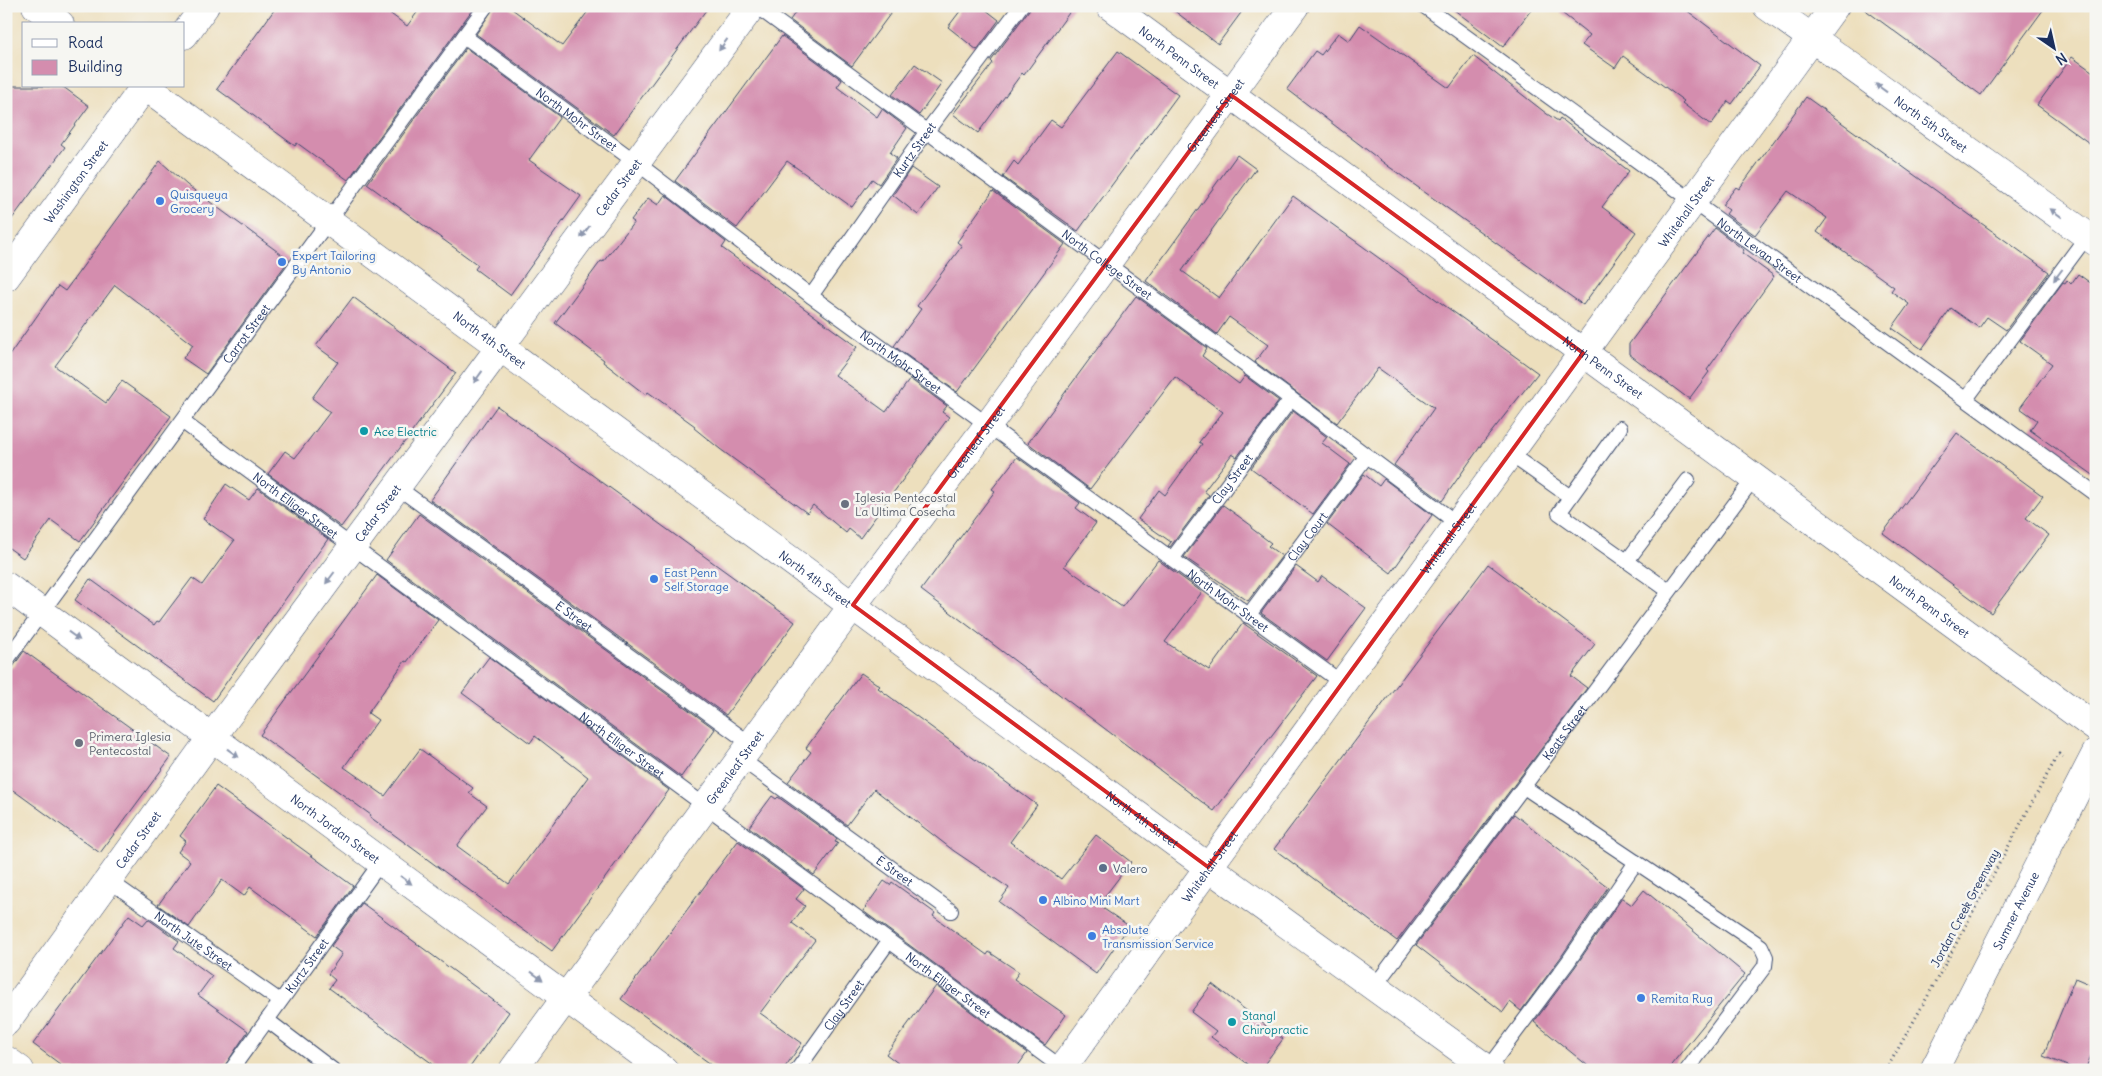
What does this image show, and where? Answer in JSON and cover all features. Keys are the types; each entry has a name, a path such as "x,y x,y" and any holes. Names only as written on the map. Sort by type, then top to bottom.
{"street":[{"path":"36,6 57,22"},
{"path":"185,33 205,6"},
{"name":"Cedar Street","path":"6,1022 212,738 754,6"},
{"name":"North Penn Street","path":"1110,6 2096,728"},
{"name":"Greenleaf Street","path":"513,1070 1295,6"},
{"name":"North 5th Street","path":"1767,6 2092,239"},
{"name":"Whitehall Street","path":"1062,1069 1835,6"},
{"name":"Washington Street","path":"6,277 144,88"},
{"name":"North 4th Street","path":"148,88 1208,867 1488,1069"},
{"name":"North Jordan Street","path":"6,586 664,1070"},
{"name":"Sumner Avenue","path":"1934,1070 2096,753"},
{"path":"6,1060 20,1070"}],"lane":[{"name":"Carrot Street","path":"6,660 183,422 486,6"},
{"name":"North College Street","path":"754,6 927,131 1458,524"},
{"name":"Kurtz Street","path":"811,296 927,131 1021,6"},
{"name":"North Levan Street","path":"1424,6 2096,494"},
{"name":"North Mohr Street","path":"464,36 637,163 811,296 1342,683"},
{"path":"1966,399 2092,239"},
{"name":"Clay Street","path":"1172,559 1291,399"},
{"name":"North Elliger Street","path":"183,422 1062,1069"},
{"path":"1620,428 1558,512 1669,591"},
{"path":"1510,454 1569,496"},
{"name":"Clay Court","path":"1248,616 1366,457"},
{"name":"Keats Street","path":"1374,987 1754,478"},
{"path":"1627,561 1688,480"},
{"name":"E Street","path":"398,487 951,911"},
{"path":"1524,787 1761,946 1766,957 1765,966 1687,1070"},
{"name":"Kurtz Street","path":"231,1070 381,862"},
{"path":"1488,1069 1568,962 1636,862"},
{"name":"North Jute Street","path":"108,880 280,1001"},
{"name":"Clay Street","path":"797,1070 889,941"},
{"path":"267,1020 333,1070"}],"path":[{"name":"Jordan Creek Greenway","path":"1886,1070 1924,1004 2058,754"}],"highlighted area":[{"path":"1231,95 1583,353 1208,867 853,605"}],"building":[{"path":"277,6 380,6 407,26 422,6 475,6 348,180 297,143 295,146 217,89"},
{"path":"495,6 508,6 562,46 592,6 709,6 614,135 476,34"},
{"path":"800,6 896,6 852,66 790,20"},
{"path":"964,6 981,6 999,20 977,50 948,27"},
{"path":"1032,6 1074,6 1024,75 1022,73 978,133 953,114 993,63 991,61"},
{"path":"1168,6 1246,6 1218,44"},
{"path":"1449,6 1534,6 1503,47"},
{"path":"1553,6 1681,6 1760,66 1732,104 1728,101 1711,125 1682,103 1684,101 1623,56 1615,68 1582,45 1590,35"},
{"path":"1860,6 2046,6 1981,95"},
{"path":"1360,25 1449,88 1473,56 1547,114 1558,121 1560,118 1629,171 1602,207 1636,232 1583,305 1388,166 1287,89 1315,51 1321,55 1338,33 1349,41"},
{"path":"782,36 842,80 837,87 877,117 882,109 907,128 890,153 897,158 879,184 872,179 852,207 787,161 737,228 675,181"},
{"path":"466,48 560,117 529,160 581,196 510,295 475,269 478,265 367,184"},
{"path":"1118,51 1178,95 1078,231 1003,177 1014,161 1018,165 1051,120 1061,127"},
{"path":"2072,57 2096,74 2096,148 2037,105"},
{"path":"915,64 942,83 919,115 892,95"},
{"path":"6,86 65,88 89,106 61,144 65,147 6,227"},
{"path":"1806,97 2049,272 2006,330 1987,317 1979,328 1951,308 1922,349 1892,328 1909,304 1891,291 1894,287 1817,232 1827,218 1788,191 1755,235 1726,214 1729,210 1722,205 1736,187 1739,189"},
{"path":"1237,155 1256,169 1182,271 1219,298 1293,196 1538,373 1482,444 1442,501 1394,465 1434,408 1378,368 1337,423 1255,362 1268,345 1229,317 1217,334 1146,281"},
{"path":"160,161 187,185 289,260 206,374 183,358 193,345 115,285 55,366 106,403 122,381 171,416 80,541 51,520 23,558 6,546 6,360 58,286 65,291"},
{"path":"911,168 938,187 918,215 893,195"},
{"path":"993,191 1065,244 957,392 894,346 921,309 917,306 962,246 957,242"},
{"path":"665,195 726,242 722,248 857,347 835,375 886,412 910,379 947,406 942,412 949,417 860,538 849,529 846,533 813,505 807,513 720,449 694,428 695,426 648,392 646,395 555,323 601,261 603,262 634,222 631,220 648,198 658,205"},
{"path":"1715,228 1744,250 1742,253 1774,276 1707,370 1709,372 1689,399 1629,354 1629,344"},
{"path":"2078,274 2096,287 2096,477 2030,430 2037,420 2020,408 2052,364 2020,341 2063,282 2065,283 2067,280 2071,284"},
{"path":"1136,296 1207,348 1202,356 1239,384 1245,376 1279,401 1237,457 1232,454 1204,491 1209,495 1170,547 1168,546 1171,542 1138,519 1159,490 1165,495 1202,444 1199,442 1223,412 1175,377 1090,489 1028,443"},
{"name":"Ace Electric","path":"353,297 456,373 341,527 268,474 285,451 295,458 330,412 312,398 338,362 316,346"},
{"name":"East Penn Self Storage","path":"497,406 795,622 726,715 430,500"},
{"path":"1293,411 1327,437 1322,443 1350,464 1313,514 1251,468"},
{"path":"1957,433 2043,496 2026,518 2049,535 1991,613 1883,533"},
{"path":"1017,457 1080,503 1076,508 1096,523 1064,566 1122,607 1158,560 1202,592 1165,642 1209,670 1243,623 1317,676 1214,811 921,590 995,491 992,489"},
{"path":"1364,474 1379,486 1384,479 1432,515 1391,573 1327,524"},
{"path":"226,484 249,500 258,488 328,539 213,701 75,600 90,579 154,625 157,621 159,622 192,578 202,585 234,541 203,519"},
{"path":"1223,505 1252,526 1251,528 1271,543 1268,546 1282,556 1248,601 1184,557"},
{"path":"419,514 715,729 681,777 386,560"},
{"path":"1488,564 1595,644 1571,676 1587,688 1397,941 1274,849"},
{"path":"1296,566 1318,582 1322,576 1366,608 1327,661 1261,613"},
{"path":"377,575 438,620 407,662 405,661 368,713 378,720 344,767 385,796 420,749 473,788 469,793 487,806 457,846 509,884 588,777 535,736 530,743 462,693 489,657 669,790 552,951 370,817 371,815 260,735"},
{"name":"Primera Iglesia Pentecostal","path":"24,651 171,757 100,853 6,785 6,670 13,667"},
{"path":"861,673 880,686 878,688 1037,805 1010,842 1061,879 1096,835 1131,862 1098,905 1129,926 1096,974 999,902 1009,888 954,851 874,789 847,825 788,782 811,752 806,748"},
{"path":"216,786 353,886 317,936 250,887 244,896 222,880 189,927 158,905 190,861 178,852 186,841 180,836"},
{"path":"772,796 776,799 778,797 837,839 835,842 838,843 814,875 749,827"},
{"path":"1514,814 1608,887 1561,957 1521,1011 1510,1002 1503,1012 1416,945"},
{"path":"738,841 804,889 796,899 805,906 792,923 815,940 760,1013 802,1043 783,1070 719,1070 621,999"},
{"path":"884,881 890,885 892,882 935,913 933,916 987,955 989,952 1019,972 1014,979 1066,1015 1045,1045 863,911"},
{"name":"Remita Rug","path":"1644,890 1745,974 1667,1070 1593,1070 1534,1022 1575,967 1622,898 1632,905"},
{"path":"362,903 509,1012 468,1070 441,1070 329,988 335,980 328,974 342,954 331,946"},
{"path":"129,915 143,925 148,919 179,941 174,948 212,976 198,995 248,1031 222,1070 68,1070 33,1044"},
{"path":"2075,978 2096,987 2096,1044 2085,1070 2077,1070 2043,1056"},
{"name":"Stangl Chiropractic","path":"1212,984 1283,1039 1260,1070 1255,1070 1211,1037 1216,1031 1191,1012"},
{"path":"936,986 1027,1053 1015,1070 907,1070 886,1054"}],"place":[{"name":"Quisqueya Grocery","path":"160,201"},
{"name":"Expert Tailoring By Antonio","path":"282,262"},
{"name":"Ace Electric","path":"364,431"},
{"name":"Iglesia Pentecostal La Ultima Cosecha","path":"845,504"},
{"name":"East Penn Self Storage","path":"654,579"},
{"name":"Primera Iglesia Pentecostal","path":"79,743"},
{"name":"Valero","path":"1103,868"},
{"name":"Albino Mini Mart","path":"1043,900"},
{"name":"Absolute Transmission Service","path":"1092,936"},
{"name":"Remita Rug","path":"1641,998"},
{"name":"Stangl Chiropractic","path":"1232,1022"}]}
